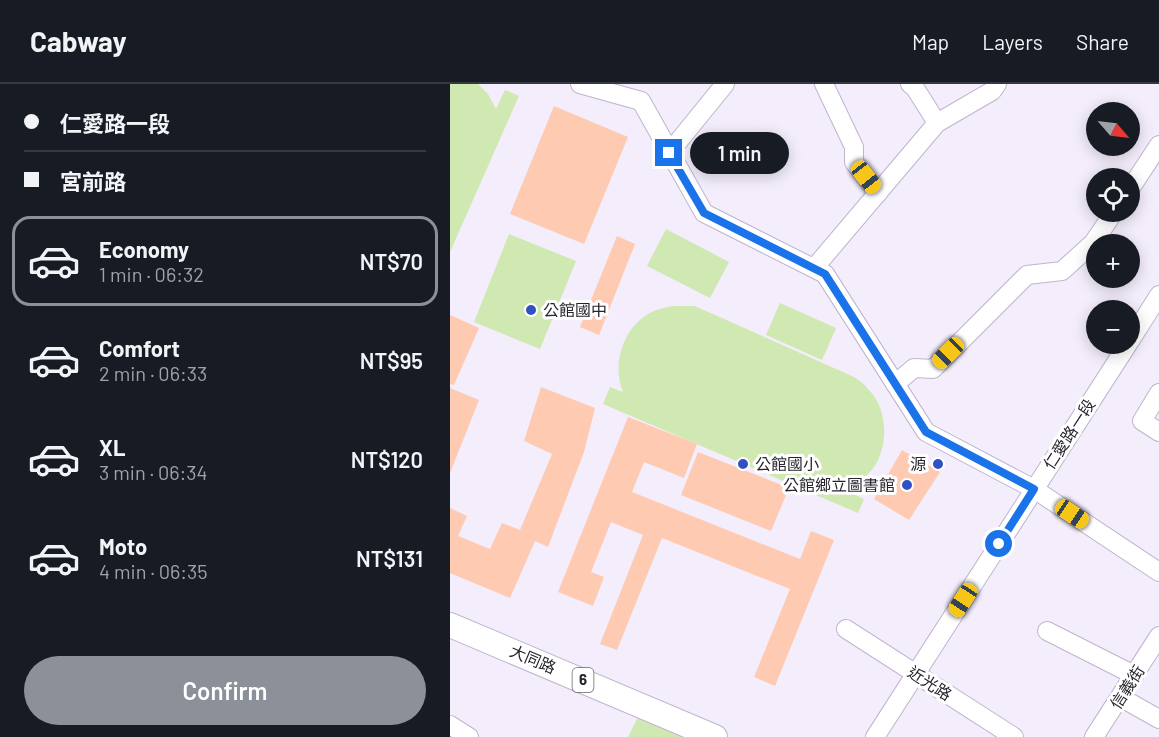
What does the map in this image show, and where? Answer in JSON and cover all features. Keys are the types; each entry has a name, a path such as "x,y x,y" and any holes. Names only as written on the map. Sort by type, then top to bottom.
{"main road":[{"name":"大同路","path":"450,625 715,737"}],"street":[{"path":"580,84 641,101 704,213 816,267 825,274 926,432 1034,489 1158,568"},
{"path":"669,153 724,84"},
{"path":"824,84 854,147 854,162 878,193"},
{"path":"910,84 915,88 937,123"},
{"path":"816,267 937,123 992,91 997,84"},
{"path":"1140,174 1159,145"},
{"path":"895,384 914,368 933,369 1027,275 1062,271 1086,251"},
{"name":"仁愛路一段","path":"1140,325 1159,295"},
{"name":"仁愛路一段","path":"875,737 1121,354"},
{"path":"1159,393 1142,421 1159,432"},
{"name":"近光路","path":"846,629 1014,737"},
{"path":"1047,631 1134,675"},
{"name":"信義街","path":"1094,737 1159,636"},
{"path":"1120,697 1159,719"},
{"path":"450,725 469,737"}],"green space":[{"path":"450,84 478,84 488,94 496,109 505,90 519,96 450,252"},
{"path":"666,229 729,262 710,298 647,266"},
{"path":"509,234 576,261 540,349 474,322"},
{"path":"780,303 836,328 822,360 766,335"},
{"path":"672,306 694,306 854,377 875,397 883,416 884,427 879,458 868,474 845,490 864,499 858,513 603,404 610,387 623,392 620,381 620,357 628,335 635,325 654,311"},
{"path":"640,713 691,737 628,737"}],"building":[{"path":"554,106 628,137 584,244 510,214"},
{"path":"617,236 635,244 599,335 580,327"},
{"path":"450,315 479,328 454,385 450,384"},
{"path":"541,387 595,408 584,452 548,547 535,541 510,598 450,573 450,508 467,516 458,536 490,549 502,523 520,530 552,454 524,441"},
{"path":"450,388 479,400 450,473"},
{"path":"628,417 697,444 684,478 644,462 632,492 800,559 811,531 834,540 775,686 754,677 790,589 662,538 617,650 600,644 643,535 611,522 591,572 604,577 593,606 558,592"},
{"name":"公館鄉立圖書館","path":"902,450 940,472 909,520 874,499"},
{"path":"698,452 789,488 771,531 681,495"}],"place":[{"name":"公館國中","path":"531,310"},
{"name":"公館國小","path":"743,464"},
{"name":"源","path":"938,464"},
{"name":"公館鄉立圖書館","path":"907,485"}],"route":[{"path":"669,153 704,213 816,267 825,274 926,432 1034,489 999,544"}]}
